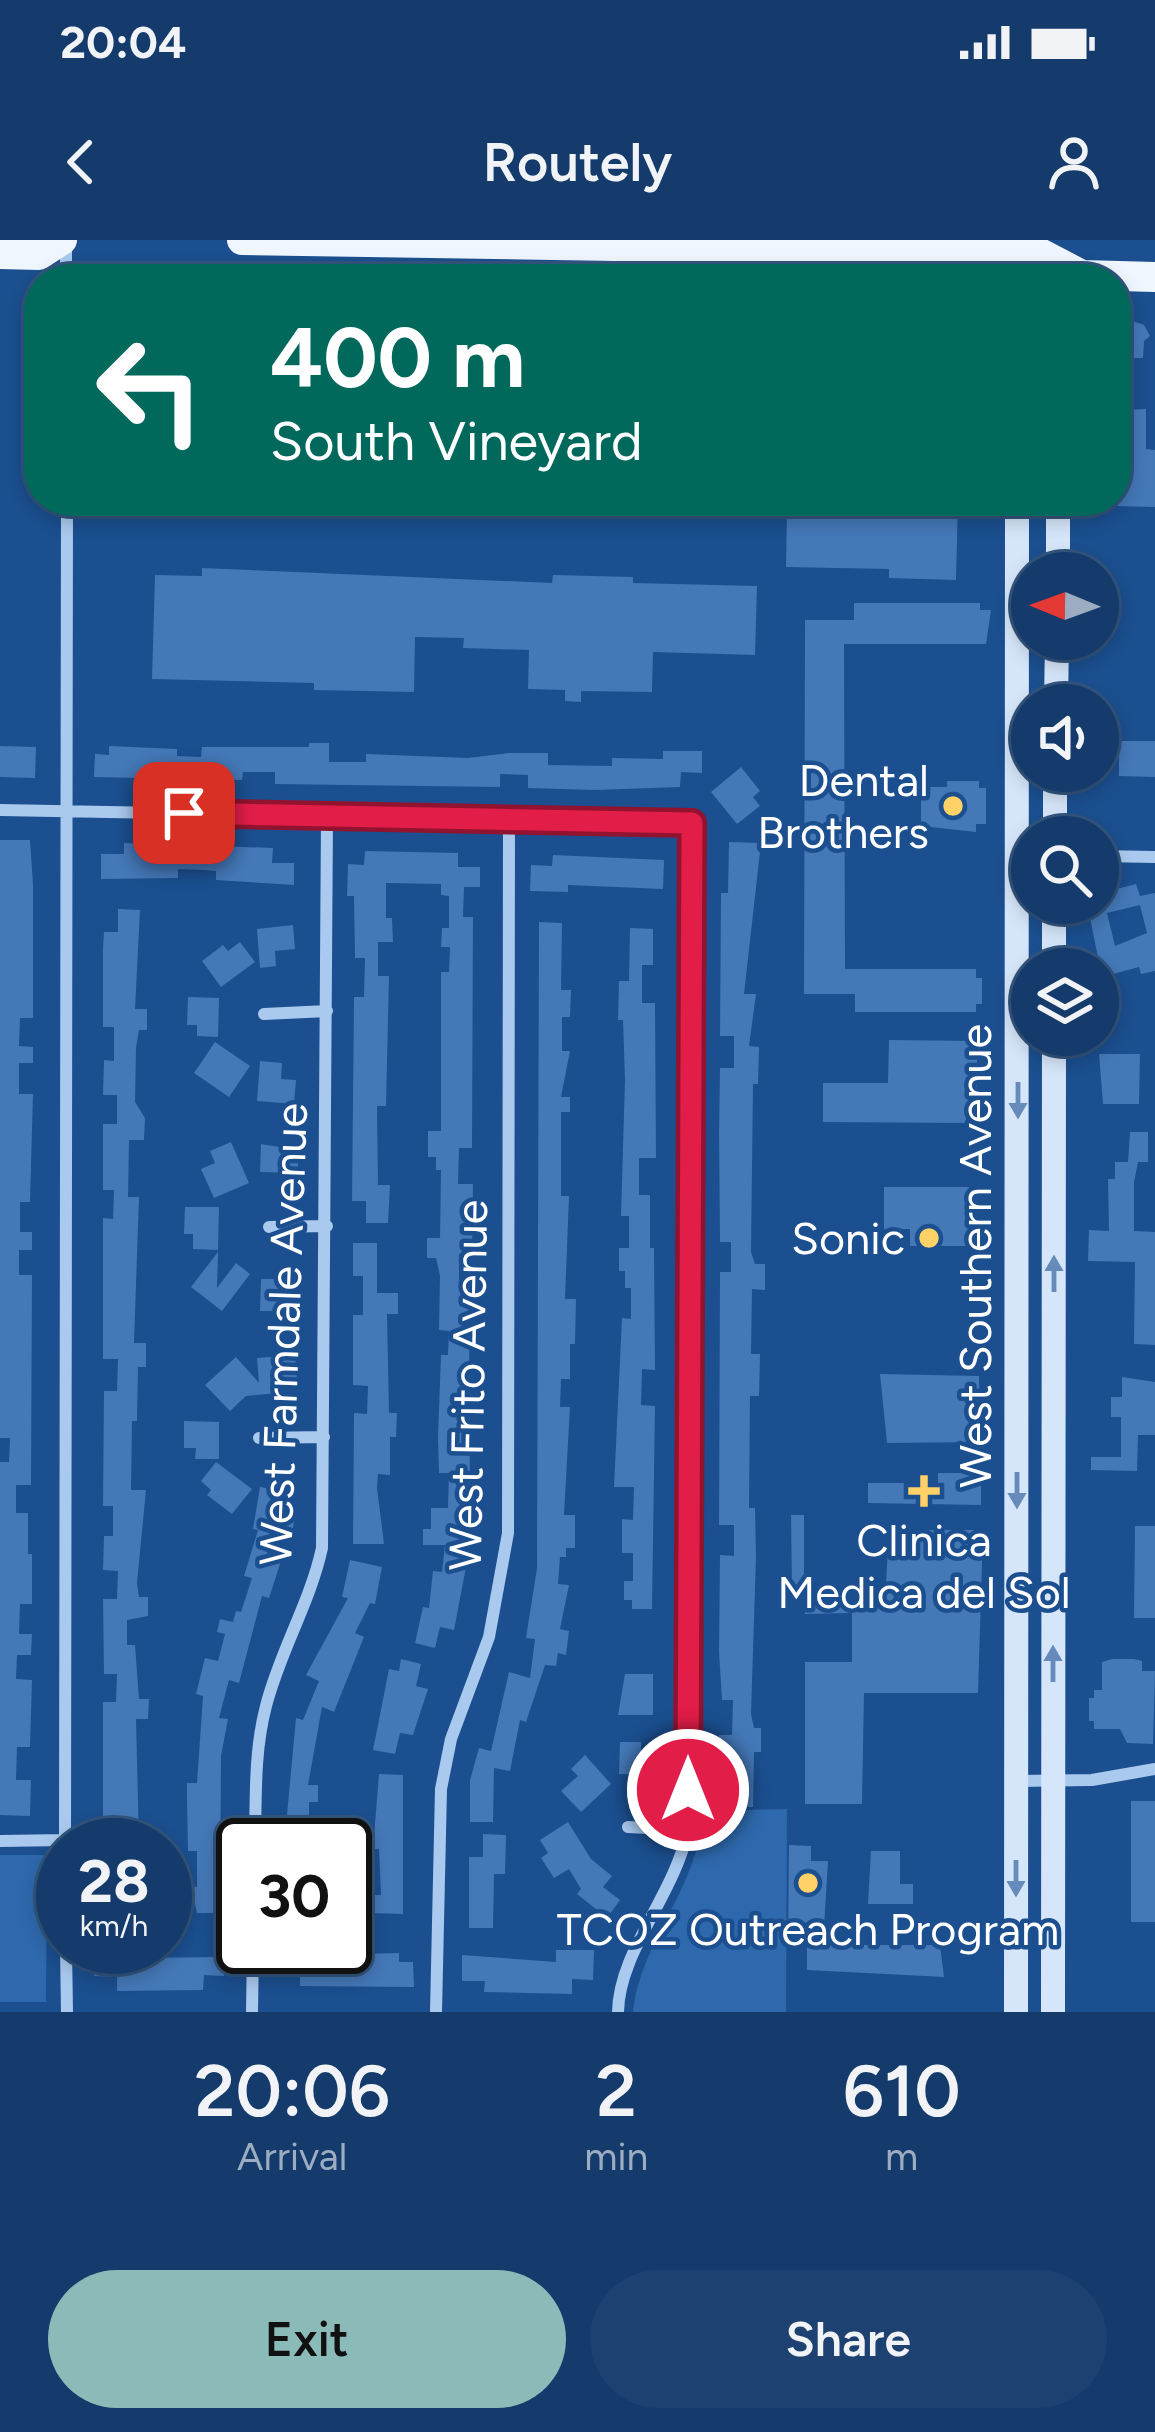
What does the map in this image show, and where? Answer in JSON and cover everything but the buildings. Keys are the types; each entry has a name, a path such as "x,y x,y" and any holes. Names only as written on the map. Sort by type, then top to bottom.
{"main road":[{"path":"0,254 39,255 64,240"},
{"path":"242,240 1045,258"},
{"name":"West Southern Avenue","path":"1016,2012 1017,516"},
{"path":"1058,516 1058,552"},
{"name":"West Southern Avenue","path":"1053,2012 1054,1056"}],"street":[{"path":"65,1818 67,516"},
{"path":"0,810 692,823 688,1830 680,1866 628,1964 618,2012"},
{"name":"West Farmdale Avenue","path":"256,1818 258,1750 266,1707 314,1583 322,1548 327,817"},
{"name":"West Frito Avenue","path":"436,2012 441,1789 451,1739 489,1636 508,1533 509,823"},
{"path":"1119,856 1155,857"},
{"path":"264,1014 327,1011"},
{"path":"269,1228 327,1226"},
{"path":"259,1438 324,1437"},
{"path":"1016,1781 1155,1769"},
{"path":"628,1827 688,1830"},
{"path":"0,1841 36,1842"},
{"path":"66,1974 67,2012"},
{"path":"252,2012 253,1974"}],"shaded area":[{"path":"787,1809 786,2012 633,2012 647,1960 691,1866 703,1811"},
{"path":"0,1855 36,1855 36,1974 46,1974 46,2002 0,2002"}],"place":[{"name":"Dental Brothers","path":"953,806"},
{"name":"Sonic","path":"929,1238"},
{"name":"Clinica Medica del Sol","path":"924,1491"},
{"name":"TCOZ Outreach Program","path":"808,1883"}],"route":[{"path":"184,813 509,823 692,823 688,1790"}]}
